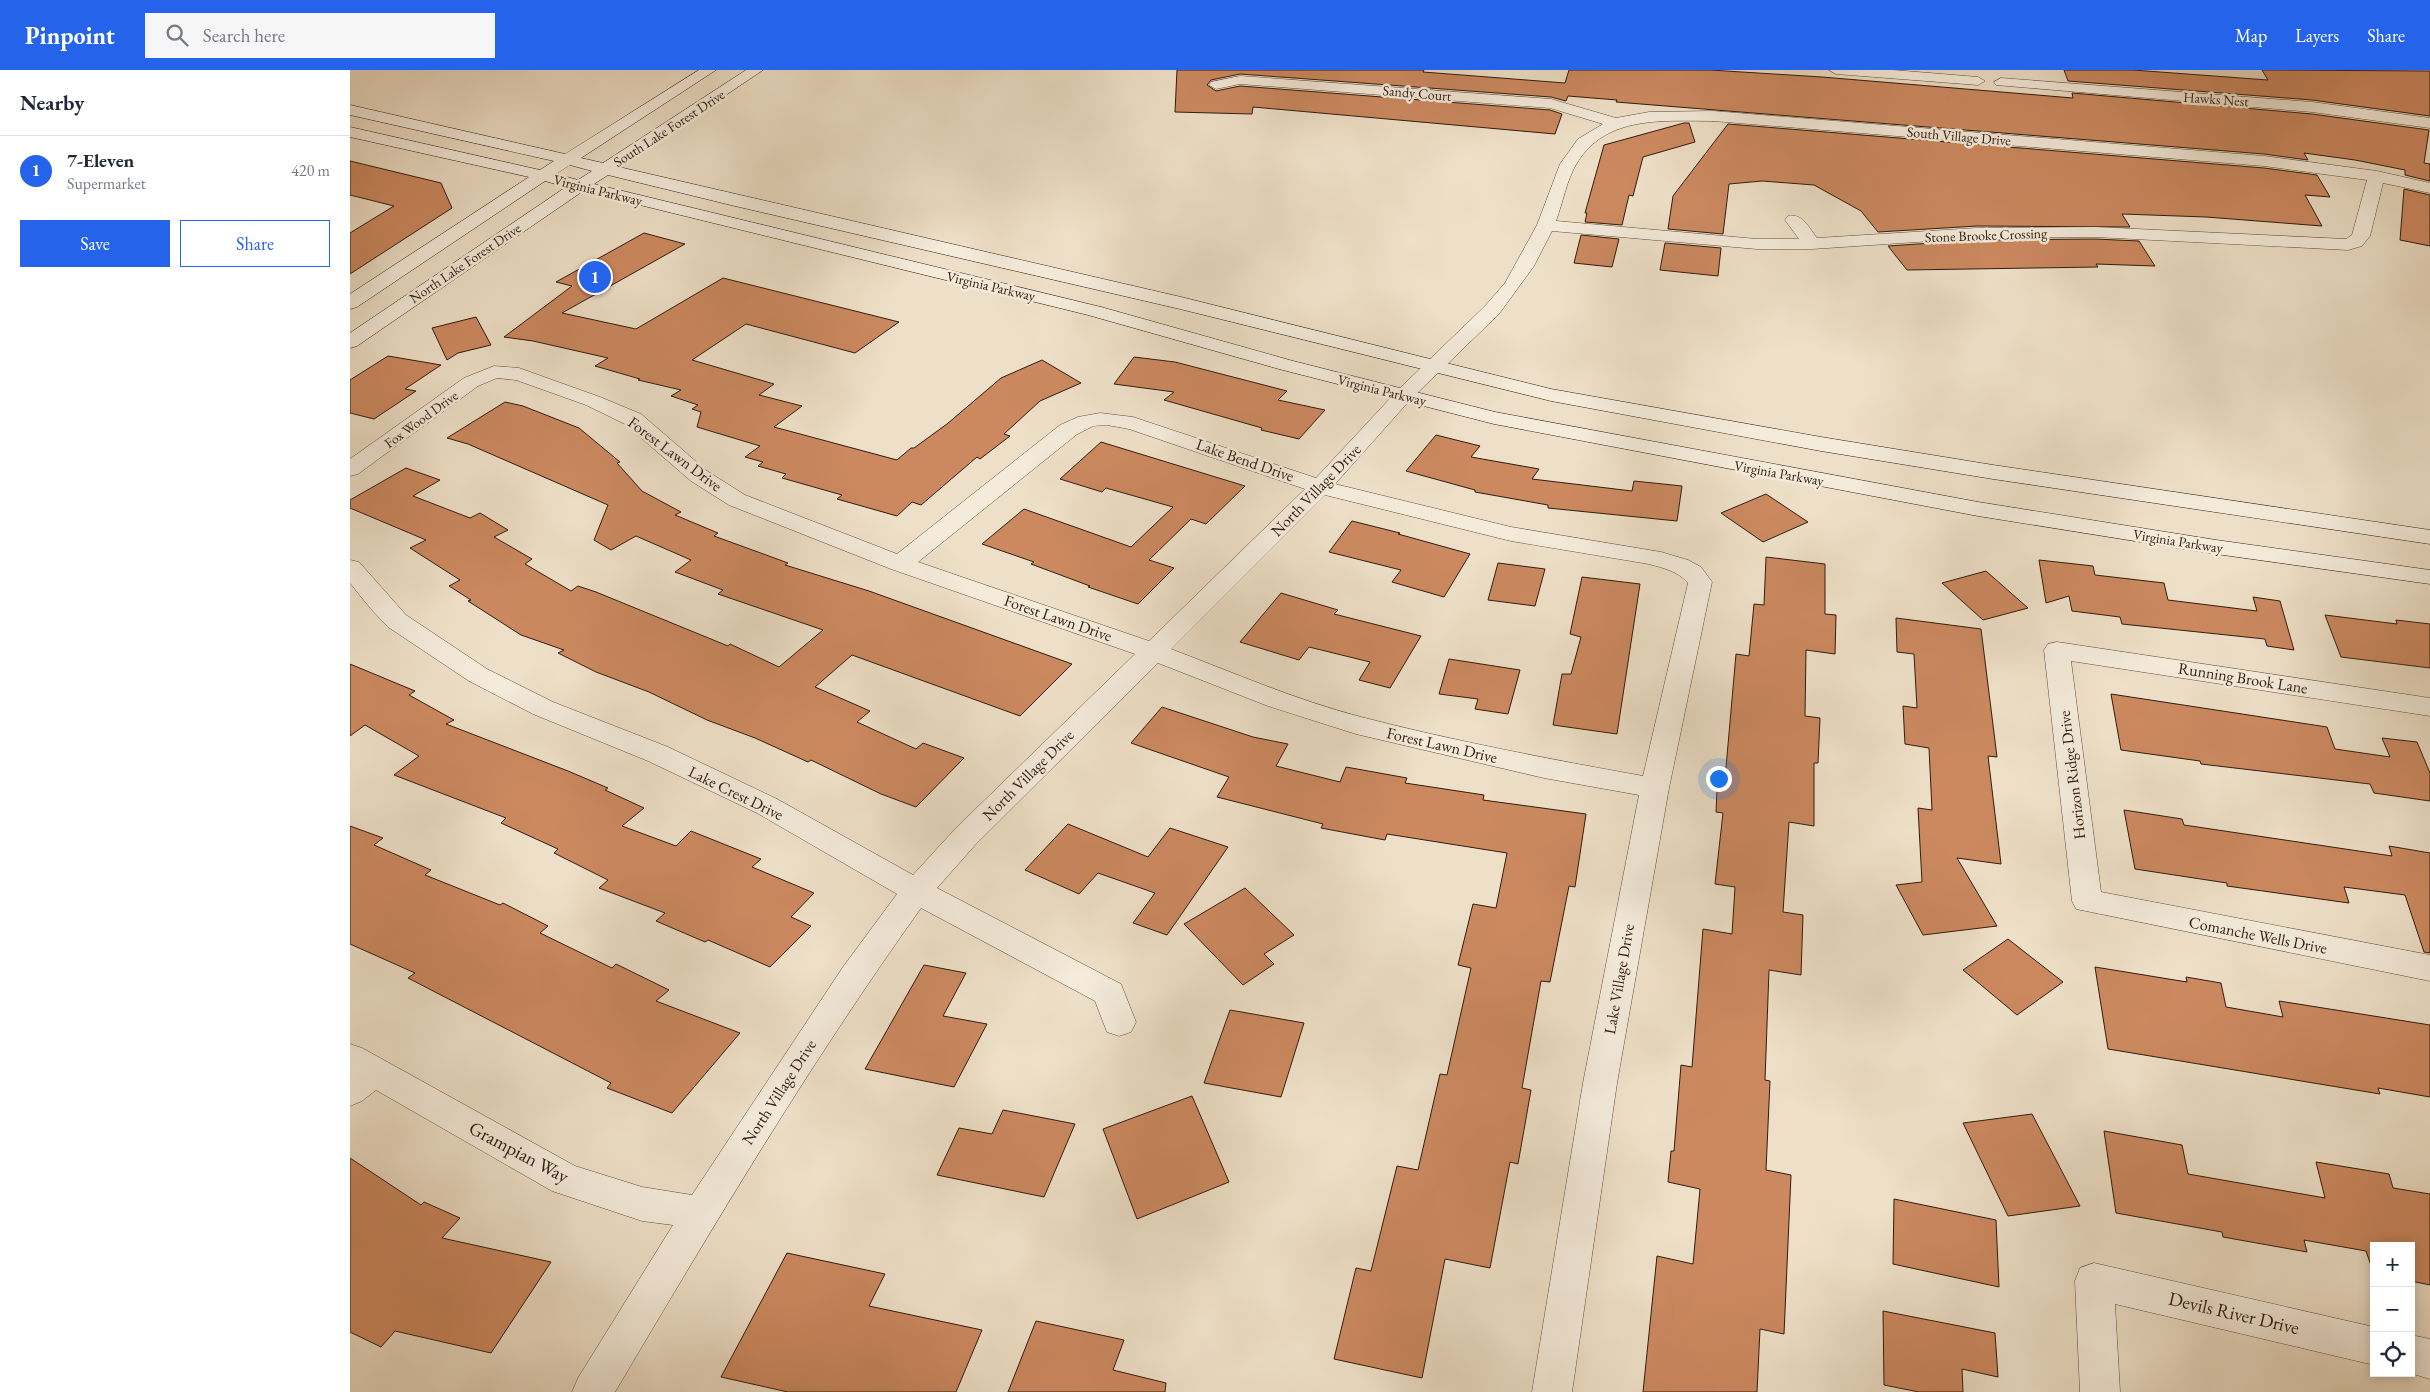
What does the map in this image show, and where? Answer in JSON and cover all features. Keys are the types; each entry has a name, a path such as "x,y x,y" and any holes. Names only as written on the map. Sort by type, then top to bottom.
{"street":[{"name":"South Lake Forest Drive","path":"542,176 709,70"},
{"name":"South Lake Forest Drive","path":"581,186 756,70"},
{"path":"1836,70 1905,73 1978,80"},
{"name":"Sandy Court","path":"1216,85 1240,80 1551,104 1616,123"},
{"name":"Hawks Nest","path":"2002,82 2312,107 2430,123"},
{"name":"Virginia Parkway","path":"350,110 735,201 1005,261 1551,395 1821,444 2277,516 2430,537"},
{"name":"South Village Drive","path":"1546,225 1568,164 1584,142 1616,123 1649,117 1713,116 2254,160 2318,166 2377,176 2430,188"},
{"name":"Virginia Parkway","path":"350,132 542,176 1094,311 1403,396 1522,423 1978,509 2216,547 2430,576"},
{"name":"North Lake Forest Drive","path":"350,303 542,176"},
{"name":"Stone Brooke Crossing","path":"1546,225 1748,243 1812,244 1977,233 2096,232 2348,246 2356,242 2361,236 2377,176"},
{"name":"North Lake Forest Drive","path":"354,335 581,186"},
{"path":"1794,220 1812,244"},
{"name":"North Village Drive","path":"592,1392 701,1213 854,976 916,891 966,836 1155,652 1320,486 1403,396 1473,331 1512,286 1546,225"},
{"path":"973,282 1005,261"},
{"name":"Fox Wood Drive","path":"350,469 471,382 494,372"},
{"name":"Forest Lawn Drive","path":"494,372 519,374 594,401 633,419 699,476 737,500 775,516 900,564 1155,652 1278,700 1356,724 1544,768 1655,788"},
{"name":"Lake Bend Drive","path":"900,564 1068,430 1084,421 1102,417 1133,423 1320,486 1511,534 1652,557 1679,565 1692,572"},
{"name":"Lake Crest Drive","path":"350,567 380,604 397,621 478,675 543,708 658,754 767,806 916,891 1109,993 1119,1022"},
{"name":"Lake Village Drive","path":"1552,1392 1600,1083 1655,788 1675,691 1699,596 1700,582 1692,572"},
{"name":"Running Brook Lane","path":"2056,650 2430,707"},
{"name":"Horizon Ridge Drive","path":"2056,650 2087,901"},
{"name":"Comanche Wells Drive","path":"2087,901 2430,968"},
{"name":"Grampian Way","path":"358,1074 565,1178 642,1204 701,1213"},
{"name":"Devils River Drive","path":"2100,1392 2094,1281 2370,1345"},
{"path":"2415,1355 2430,1358"}],"building":[{"path":"1177,70 1424,70 1423,72 1565,83 1569,70 1710,70 1822,77 2073,98 2072,93 2312,114 2429,130 2424,163 2430,164 2430,181 2405,175 2405,170 2355,160 2304,153 2308,160 2264,154 1616,102 1617,100 1568,96 1566,101 1551,97 1240,74 1211,80 1207,85 1216,91 1240,86 1550,110 1562,114 1555,134 1253,107 1252,114 1175,112"},
{"path":"2064,70 2133,70 2268,80 2262,70 2430,71 2430,116 2312,100 2068,81"},
{"path":"1689,123 1695,142 1643,157 1633,196 1629,195 1622,225 1585,222 1587,213 1585,213 1604,145"},
{"path":"1728,124 2264,168 2317,175 2330,197 2305,195 2322,226 2206,217 2122,214 2130,227 1977,226 1878,232 1861,211 1814,185 1762,181 1729,184 1723,234 1668,229 1673,196"},
{"path":"350,161 441,183 452,208 350,274 350,233 394,206 350,195"},
{"path":"2404,189 2430,195 2430,246 2400,240"},
{"path":"644,233 685,244 562,313 636,329 723,278 899,322 855,353 746,324 692,360 774,384 759,395 802,406 774,427 897,460 911,448 914,448 947,424 1001,378 1042,360 1081,383 1040,401 1004,434 1010,436 980,459 977,457 921,505 912,502 897,516 837,499 842,495 782,478 786,474 758,466 763,462 745,457 760,446 697,427 701,412 692,409 698,405 671,396 681,390 638,380 640,379 595,366 608,358 533,341 504,337 572,286 556,282"},
{"path":"1581,235 1619,239 1612,267 1574,263"},
{"path":"2095,239 2139,241 2155,266 2096,264 2098,267 1907,270 1888,246 1977,240"},
{"path":"1665,243 1721,248 1718,276 1660,270"},
{"path":"476,317 491,345 458,353 447,360 432,328"},
{"path":"388,356 441,365 405,389 416,391 374,419 350,413 350,380"},
{"path":"1134,357 1175,362 1287,391 1278,400 1325,410 1299,439 1261,430 1262,428 1164,400 1174,392 1114,384"},
{"path":"505,402 523,406 579,428 620,462 617,463 642,491 681,512 675,515 718,533 714,536 788,563 785,565 869,591 1072,664 1020,716 852,655 815,687 870,711 857,722 916,749 923,743 964,758 916,807 881,794 811,760 808,762 755,738 707,720 649,692 596,672 558,653 564,650 521,635 468,601 471,600 449,586 460,580 410,548 426,540 350,508 350,500 406,468 440,480 413,496 470,518 480,513 508,530 494,537 532,559 525,564 571,591 578,586 596,592 728,646 730,644 779,667 823,630 718,594 723,590 675,572 691,560 636,536 611,550 594,540 608,505 468,444 447,438"},
{"path":"1436,435 1480,446 1471,457 1539,469 1532,479 1632,491 1634,481 1682,486 1677,521 1548,508 1548,505 1475,492 1475,490 1406,471"},
{"path":"1101,442 1245,486 1206,524 1191,519 1149,560 1174,568 1138,604 1088,587 1090,586 1031,564 1034,562 982,544 1024,509 1131,547 1173,507 1106,488 1102,492 1060,479"},
{"path":"1766,494 1808,522 1763,542 1721,513"},
{"path":"1352,521 1470,554 1444,597 1392,582 1401,570 1329,552"},
{"path":"1766,557 1825,564 1825,614 1836,615 1835,654 1806,650 1805,716 1820,718 1818,763 1814,763 1814,826 1789,822 1783,912 1803,915 1801,975 1769,970 1765,1080 1770,1081 1766,1170 1791,1175 1784,1334 1760,1329 1757,1392 1643,1392 1657,1256 1693,1264 1700,1189 1668,1182 1671,1151 1674,1151 1681,1065 1692,1067 1703,929 1732,934 1735,887 1715,884 1723,813 1716,812 1717,789 1724,790 1736,654 1749,656 1754,604 1764,605"},
{"path":"2039,560 2093,566 2095,575 2164,583 2168,600 2257,611 2253,597 2280,601 2294,650 2267,646 2265,639 2122,624 2120,617 2072,611 2069,596 2046,603"},
{"path":"1498,563 1545,569 1535,606 1488,600"},
{"path":"1986,571 2028,608 1983,620 1942,583"},
{"path":"1582,577 1640,584 1617,734 1553,725 1562,674 1571,674 1581,637 1570,634"},
{"path":"1281,593 1338,610 1334,614 1421,636 1390,688 1359,680 1370,662 1309,647 1299,660 1240,642"},
{"path":"2325,615 2397,624 2396,620 2430,624 2430,668 2341,657"},
{"path":"1896,618 1981,629 1997,757 1988,756 2001,864 1957,858 1997,926 1923,935 1896,885 1922,882 1918,808 1932,810 1929,748 1905,744 1903,706 1917,708 1914,654 1897,652"},
{"path":"1449,659 1520,670 1508,714 1475,709 1478,699 1439,694"},
{"path":"350,664 415,691 409,695 454,720 446,724 568,771 608,788 605,790 644,808 622,826 676,846 691,831 761,859 752,867 814,893 791,917 811,926 770,967 708,940 705,942 656,921 665,913 599,888 608,880 554,853 558,849 501,823 506,818 394,775 419,756 365,725 350,736"},
{"path":"2111,694 2327,727 2335,749 2390,757 2382,738 2417,742 2430,773 2430,801 2374,793 2370,784 2201,764 2200,761 2121,750"},
{"path":"1162,707 1253,737 1288,744 1276,766 1340,782 1346,767 1407,778 1405,783 1484,795 1483,800 1586,814 1575,887 1569,886 1550,982 1541,981 1522,1088 1531,1090 1518,1164 1510,1162 1490,1268 1445,1259 1422,1378 1334,1359 1356,1268 1371,1271 1397,1166 1418,1170 1440,1074 1447,1075 1471,968 1458,965 1473,904 1496,908 1507,853 1387,834 1385,840 1321,828 1323,824 1217,797 1229,777 1131,743"},
{"path":"2124,810 2182,819 2184,825 2392,856 2389,846 2430,853 2430,953 2424,952 2405,895 2344,887 2349,903 2227,886 2227,883 2135,869"},
{"path":"1068,824 1148,857 1170,828 1228,847 1167,935 1133,923 1155,893 1098,873 1079,894 1025,870"},
{"path":"350,826 383,838 374,845 431,870 425,875 500,905 503,903 548,926 540,933 612,968 616,964 669,990 656,1001 740,1033 672,1113 607,1088 611,1083 408,978 415,973 350,944"},
{"path":"1245,888 1294,935 1264,954 1274,964 1243,985 1184,924"},
{"path":"2008,939 2063,982 2017,1015 1963,970"},
{"path":"924,965 966,973 943,1016 987,1024 954,1087 865,1069"},
{"path":"2095,967 2187,982 2186,977 2221,983 2226,1007 2283,1017 2279,1001 2430,1025 2430,1097 2378,1088 2380,1094 2108,1049"},
{"path":"1230,1010 1304,1023 1281,1097 1204,1083"},
{"path":"1192,1096 1229,1182 1137,1219 1103,1129"},
{"path":"1003,1110 1075,1124 1044,1197 937,1175 959,1128 992,1134"},
{"path":"2032,1114 2080,1206 2008,1216 1963,1123"},
{"path":"2104,1131 2182,1145 2188,1174 2325,1198 2316,1162 2389,1174 2393,1188 2430,1194 2430,1285 2415,1282 2415,1242 2370,1242 2370,1262 2366,1251 2304,1240 2307,1252 2223,1237 2222,1232 2116,1213"},
{"path":"350,1158 421,1205 424,1202 460,1218 442,1238 551,1262 491,1353 395,1331 381,1347 350,1332"},
{"path":"1894,1199 1996,1220 1999,1287 1893,1264"},
{"path":"787,1253 885,1274 869,1306 982,1330 956,1392 788,1392 721,1377"},
{"path":"1883,1311 1995,1333 1998,1377 1962,1369 1963,1392 1919,1392 1884,1385"},
{"path":"1036,1321 1124,1340 1113,1370 1166,1383 1165,1392 1008,1392"}],"place":[{"name":"7-Eleven","path":"595,277"}]}
